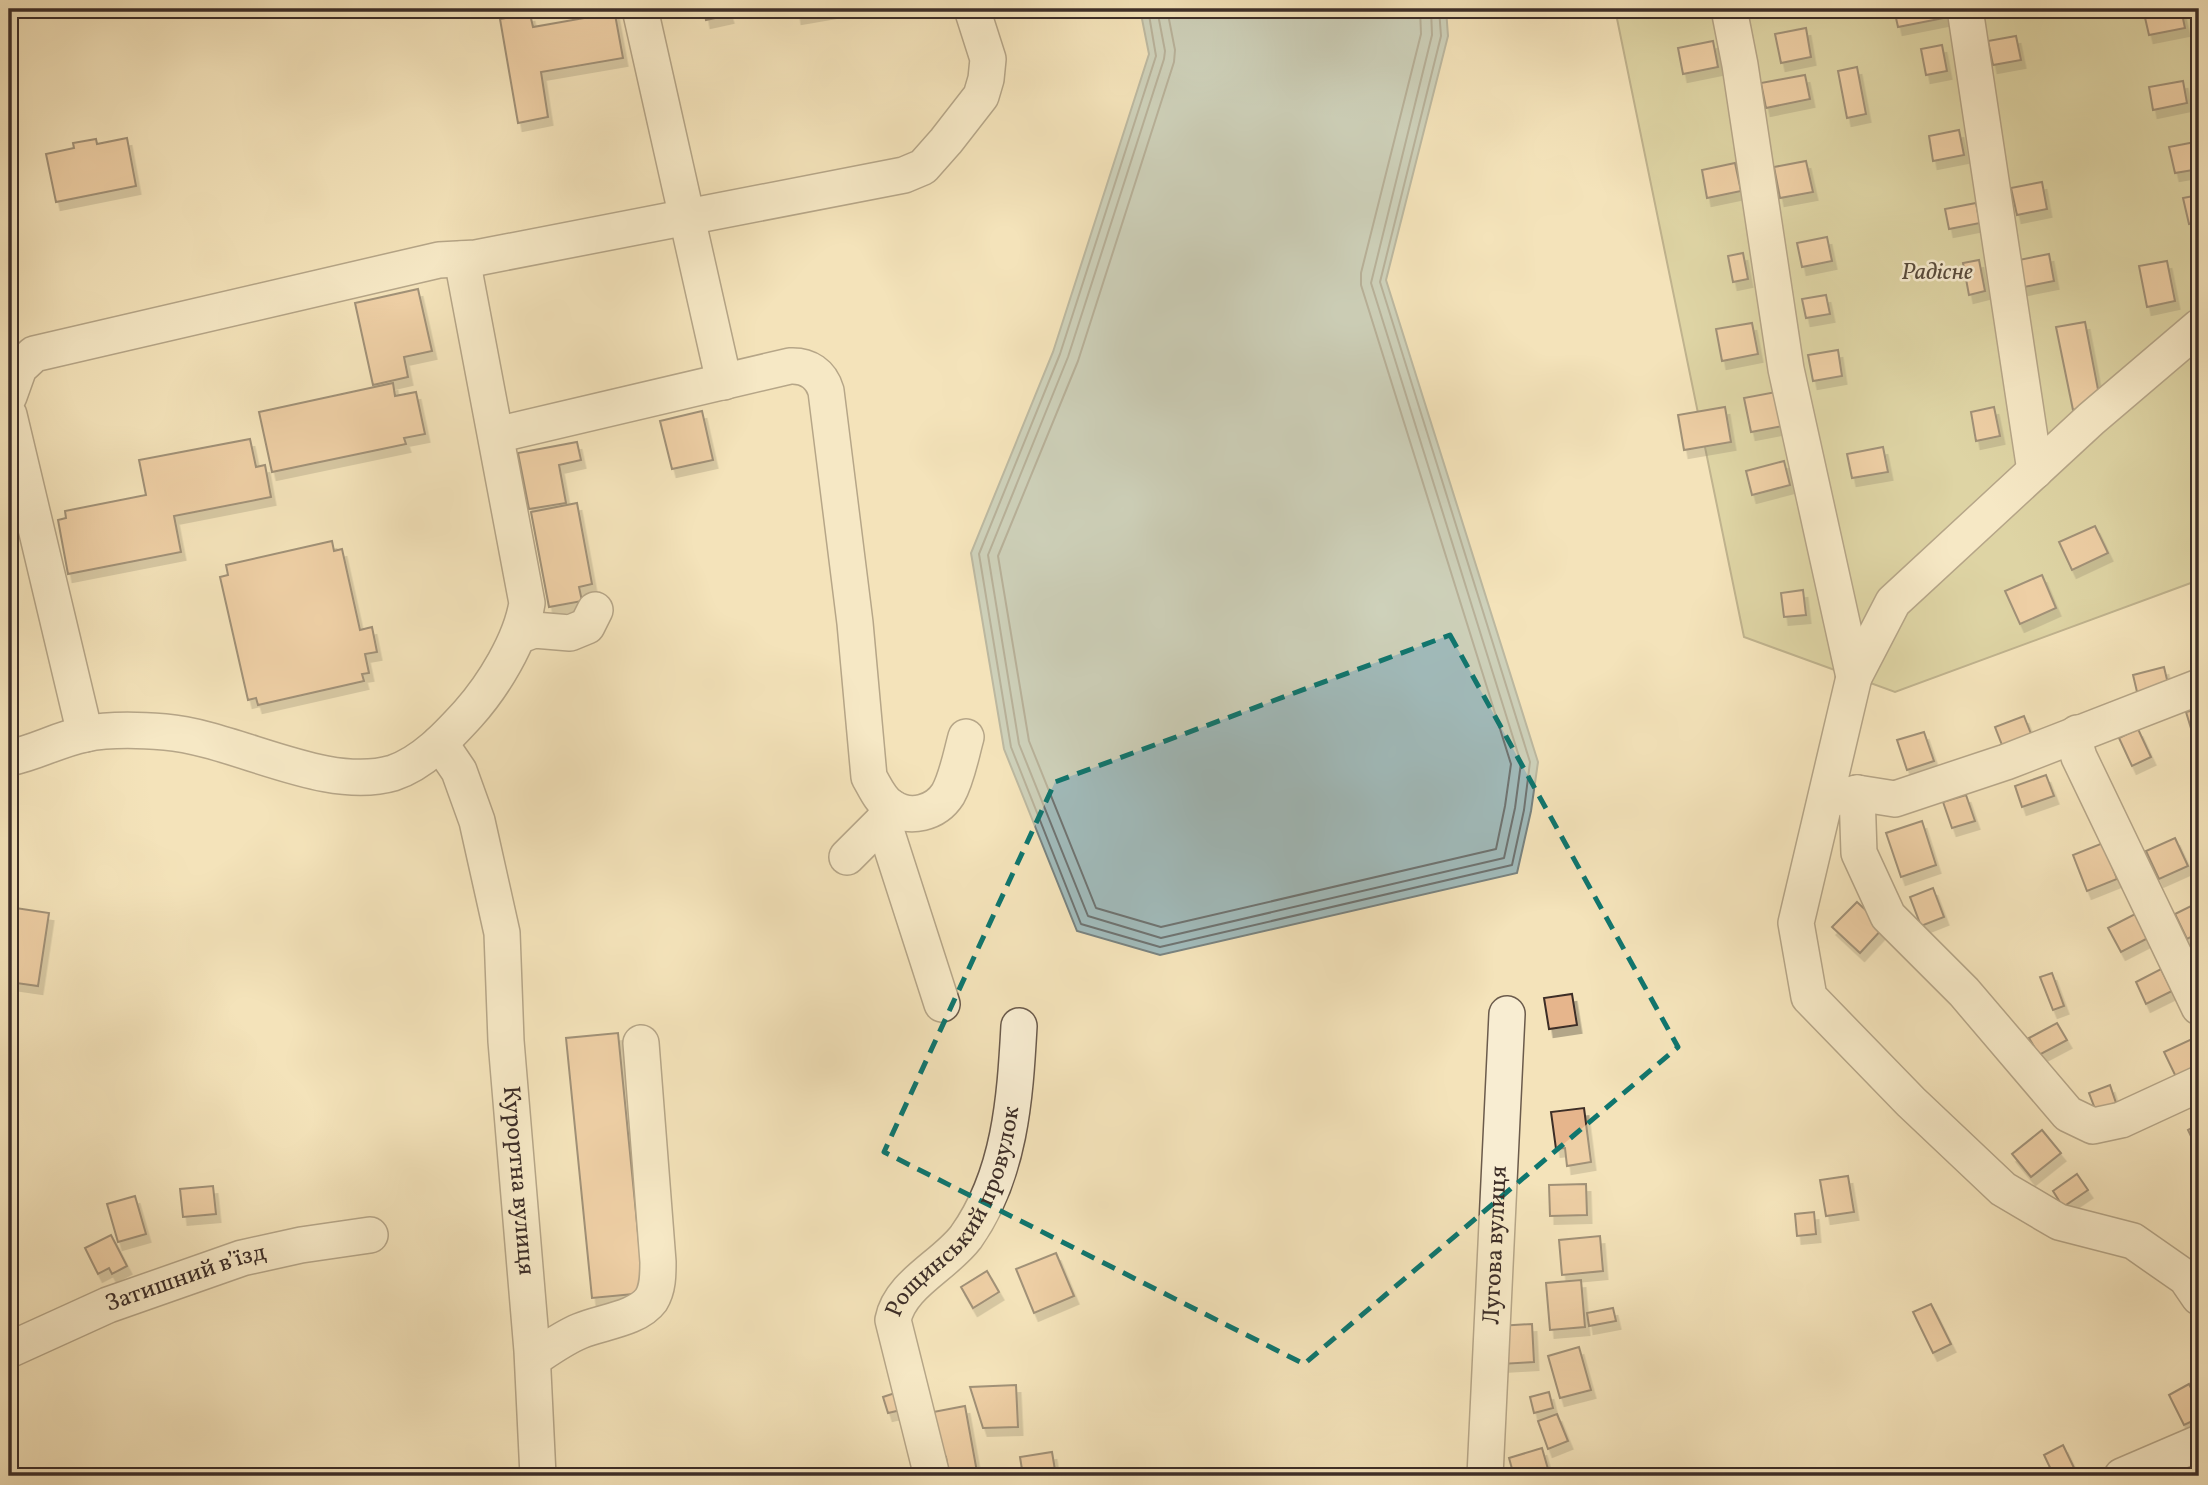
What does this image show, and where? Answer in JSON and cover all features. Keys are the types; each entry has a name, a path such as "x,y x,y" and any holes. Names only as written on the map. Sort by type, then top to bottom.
{"street":[{"path":"640,9 724,382"},
{"path":"9,396 19,368 34,354 439,260 462,259 904,175 922,167 981,96 988,59 972,9"},
{"path":"1729,9 1740,65 1786,369 1854,677"},
{"path":"1965,9 2035,471"},
{"path":"9,758 85,734 155,732 205,737 297,766 339,776 371,777 395,772 419,759 439,743 479,701 518,636 527,603 462,259"},
{"path":"2199,327 2091,419 1893,602 1854,677 1796,923 1809,997 1911,1102 2003,1189 2059,1222 2133,1241 2186,1278 2199,1297"},
{"path":"496,435 798,366 818,375 825,387 855,624 869,777 887,814 942,1004"},
{"path":"9,415 85,734"},
{"path":"518,636 534,630 569,633 587,626 595,610"},
{"path":"1824,800 1857,793 1895,799 2006,762 2199,687"},
{"path":"2077,733 2076,747 2079,757 2199,1007"},
{"path":"847,857 887,814 922,813 942,802 949,792 966,737"},
{"name":"Курортна вулиця","path":"439,743 459,771 477,821 502,933 506,1041 533,1359 538,1476"},
{"path":"1857,793 1859,853 1888,916 1964,992 2068,1114 2093,1126 2121,1120 2199,1084"},
{"name":"Лугова вулиця","path":"1485,1476 1507,1014"},
{"name":"Рощинський провулок","path":"932,1476 893,1320 896,1307 905,1293 952,1254 979,1217 993,1190 1003,1161 1017,1076 1019,1026"},
{"path":"533,1359 579,1331 631,1314 650,1302 654,1293 658,1279 658,1262 641,1043"},
{"name":"Затишний в’їзд","path":"9,1350 108,1306 242,1258 302,1245 370,1235"},
{"path":"2122,1476 2199,1443"}],"highlighted area":[{"path":"1450,635 1678,1047 1304,1364 884,1152 1055,782"}],"green space":[{"name":"Радісне","path":"1615,9 2199,9 2199,580 1895,692 1744,637"}],"water":[{"path":"1140,9 1446,9 1448,36 1386,280 1538,762 1531,811 1517,873 1160,955 1077,931 1004,749 971,553 1053,352 1149,54"}],"building":[{"path":"588,9 614,9 623,58 541,72 548,117 518,123 500,19 530,14 533,27 590,17"},
{"path":"704,9 727,9 729,15 706,20"},
{"path":"796,9 838,9 797,16"},
{"path":"1894,9 1942,9 1944,18 1898,27"},
{"path":"2143,9 2181,9 2185,28 2149,35"},
{"path":"1806,28 1811,57 1781,63 1775,34"},
{"path":"2016,36 2021,60 1993,65 1988,41"},
{"path":"1713,41 1718,67 1683,74 1678,48"},
{"path":"1942,45 1947,71 1926,75 1921,49"},
{"path":"1857,67 1866,114 1847,118 1838,71"},
{"path":"1805,75 1810,99 1766,108 1761,83"},
{"path":"2183,81 2187,103 2153,110 2149,87"},
{"path":"1959,130 1964,155 1933,161 1929,136"},
{"path":"127,138 136,186 56,202 46,154 74,148 73,143 96,139 97,144"},
{"path":"2195,142 2199,169 2175,173 2169,147"},
{"path":"1806,161 1813,192 1780,198 1774,167"},
{"path":"1735,163 1741,191 1707,198 1702,170"},
{"path":"2042,182 2047,209 2017,215 2011,188"},
{"path":"2199,195 2199,222 2189,224 2183,198"},
{"path":"1976,203 1980,223 1949,229 1945,209"},
{"path":"1827,237 1832,261 1802,267 1797,243"},
{"path":"1743,253 1748,279 1733,282 1728,256"},
{"path":"2049,254 2054,281 2019,288 2014,261"},
{"path":"1979,260 1985,291 1969,295 1963,263"},
{"path":"2167,261 2175,301 2147,307 2139,266"},
{"path":"418,289 432,351 404,357 408,377 373,385 355,303"},
{"path":"1826,295 1830,314 1806,318 1802,299"},
{"path":"2085,322 2101,405 2073,410 2056,327"},
{"path":"1752,323 1758,354 1722,361 1716,329"},
{"path":"1838,350 1842,376 1813,381 1808,355"},
{"path":"393,383 395,396 416,392 425,434 404,438 406,444 272,472 259,412"},
{"path":"1781,391 1788,425 1751,432 1744,398"},
{"path":"1725,407 1731,442 1684,450 1678,415"},
{"path":"1994,407 2000,436 1976,441 1971,412"},
{"path":"702,411 713,460 672,469 660,421"},
{"path":"250,439 256,467 265,465 271,497 174,516 181,552 68,574 58,520 66,518 65,511 146,495 139,460"},
{"path":"577,442 581,460 559,465 566,503 529,509 518,453"},
{"path":"1883,447 1888,472 1852,478 1847,454"},
{"path":"1784,461 1790,485 1752,495 1746,471"},
{"path":"577,503 592,584 579,587 582,601 549,607 531,512"},
{"path":"2095,526 2108,553 2072,570 2059,542"},
{"path":"332,541 334,551 342,549 360,630 372,627 377,652 365,654 369,673 362,674 364,681 258,705 256,698 248,700 220,577 228,575 226,565"},
{"path":"2042,575 2056,608 2020,624 2005,591"},
{"path":"1803,590 1806,615 1784,617 1781,593"},
{"path":"2164,667 2169,688 2138,696 2133,675"},
{"path":"2199,709 2199,747 2197,748 2186,712"},
{"path":"2024,716 2033,739 2004,750 1995,727"},
{"path":"2138,729 2151,757 2132,766 2119,738"},
{"path":"1924,732 1934,761 1907,770 1897,740"},
{"path":"2046,775 2054,796 2022,807 2015,786"},
{"path":"1966,795 1975,821 1952,828 1943,802"},
{"path":"1922,821 1936,865 1901,877 1886,833"},
{"path":"2175,838 2188,866 2159,879 2146,851"},
{"path":"2103,843 2117,879 2087,891 2073,855"},
{"path":"1933,888 1944,917 1921,926 1910,897"},
{"path":"1857,902 1884,927 1860,953 1832,927"},
{"path":"2199,902 2199,933 2187,939 2175,914"},
{"path":"9,907 49,913 38,986 9,982"},
{"path":"2137,913 2150,937 2121,952 2108,928"},
{"path":"2161,969 2172,991 2146,1004 2136,982"},
{"path":"2052,973 2064,1006 2053,1010 2040,977"},
{"path":"1572,994 1577,1025 1549,1029 1544,998"},
{"path":"2057,1023 2067,1040 2039,1055 2029,1038"},
{"path":"618,1033 644,1293 592,1298 566,1038"},
{"path":"2192,1039 2199,1054 2199,1069 2177,1079 2164,1052"},
{"path":"2110,1085 2120,1115 2100,1122 2089,1093"},
{"path":"1584,1108 1591,1162 1567,1166 1565,1148 1556,1149 1551,1112"},
{"path":"2199,1124 2199,1150 2198,1151 2188,1130"},
{"path":"2042,1130 2061,1153 2031,1177 2012,1154"},
{"path":"2077,1174 2088,1190 2063,1207 2053,1191"},
{"path":"1848,1176 1854,1212 1826,1216 1820,1180"},
{"path":"1586,1184 1587,1215 1550,1216 1549,1185"},
{"path":"213,1186 216,1214 183,1217 180,1189"},
{"path":"135,1196 146,1234 118,1242 107,1204"},
{"path":"1814,1212 1816,1234 1797,1236 1795,1214"},
{"path":"111,1235 127,1266 112,1274 109,1268 98,1274 85,1248"},
{"path":"1600,1236 1603,1271 1562,1275 1559,1240"},
{"path":"1056,1253 1074,1296 1034,1313 1016,1269"},
{"path":"987,1271 999,1292 973,1308 961,1287"},
{"path":"1581,1280 1585,1327 1550,1330 1546,1283"},
{"path":"1931,1304 1951,1344 1933,1353 1913,1312"},
{"path":"1613,1308 1616,1321 1589,1326 1587,1313"},
{"path":"1532,1324 1534,1362 1501,1364 1498,1326"},
{"path":"1579,1347 1591,1390 1560,1398 1548,1356"},
{"path":"2189,1384 2199,1404 2199,1418 2184,1425 2169,1395"},
{"path":"1016,1385 1018,1427 983,1428 970,1387"},
{"path":"1549,1392 1553,1408 1534,1413 1530,1397"},
{"path":"895,1393 901,1410 888,1413 883,1397"},
{"path":"965,1406 977,1472 949,1476 946,1457 936,1459 928,1413"},
{"path":"1557,1414 1568,1441 1548,1449 1538,1421"},
{"path":"2063,1445 2076,1472 2067,1476 2054,1476 2044,1455"},
{"path":"1542,1448 1550,1476 1514,1476 1509,1458"},
{"path":"1052,1452 1056,1476 1023,1476 1020,1457"}]}
